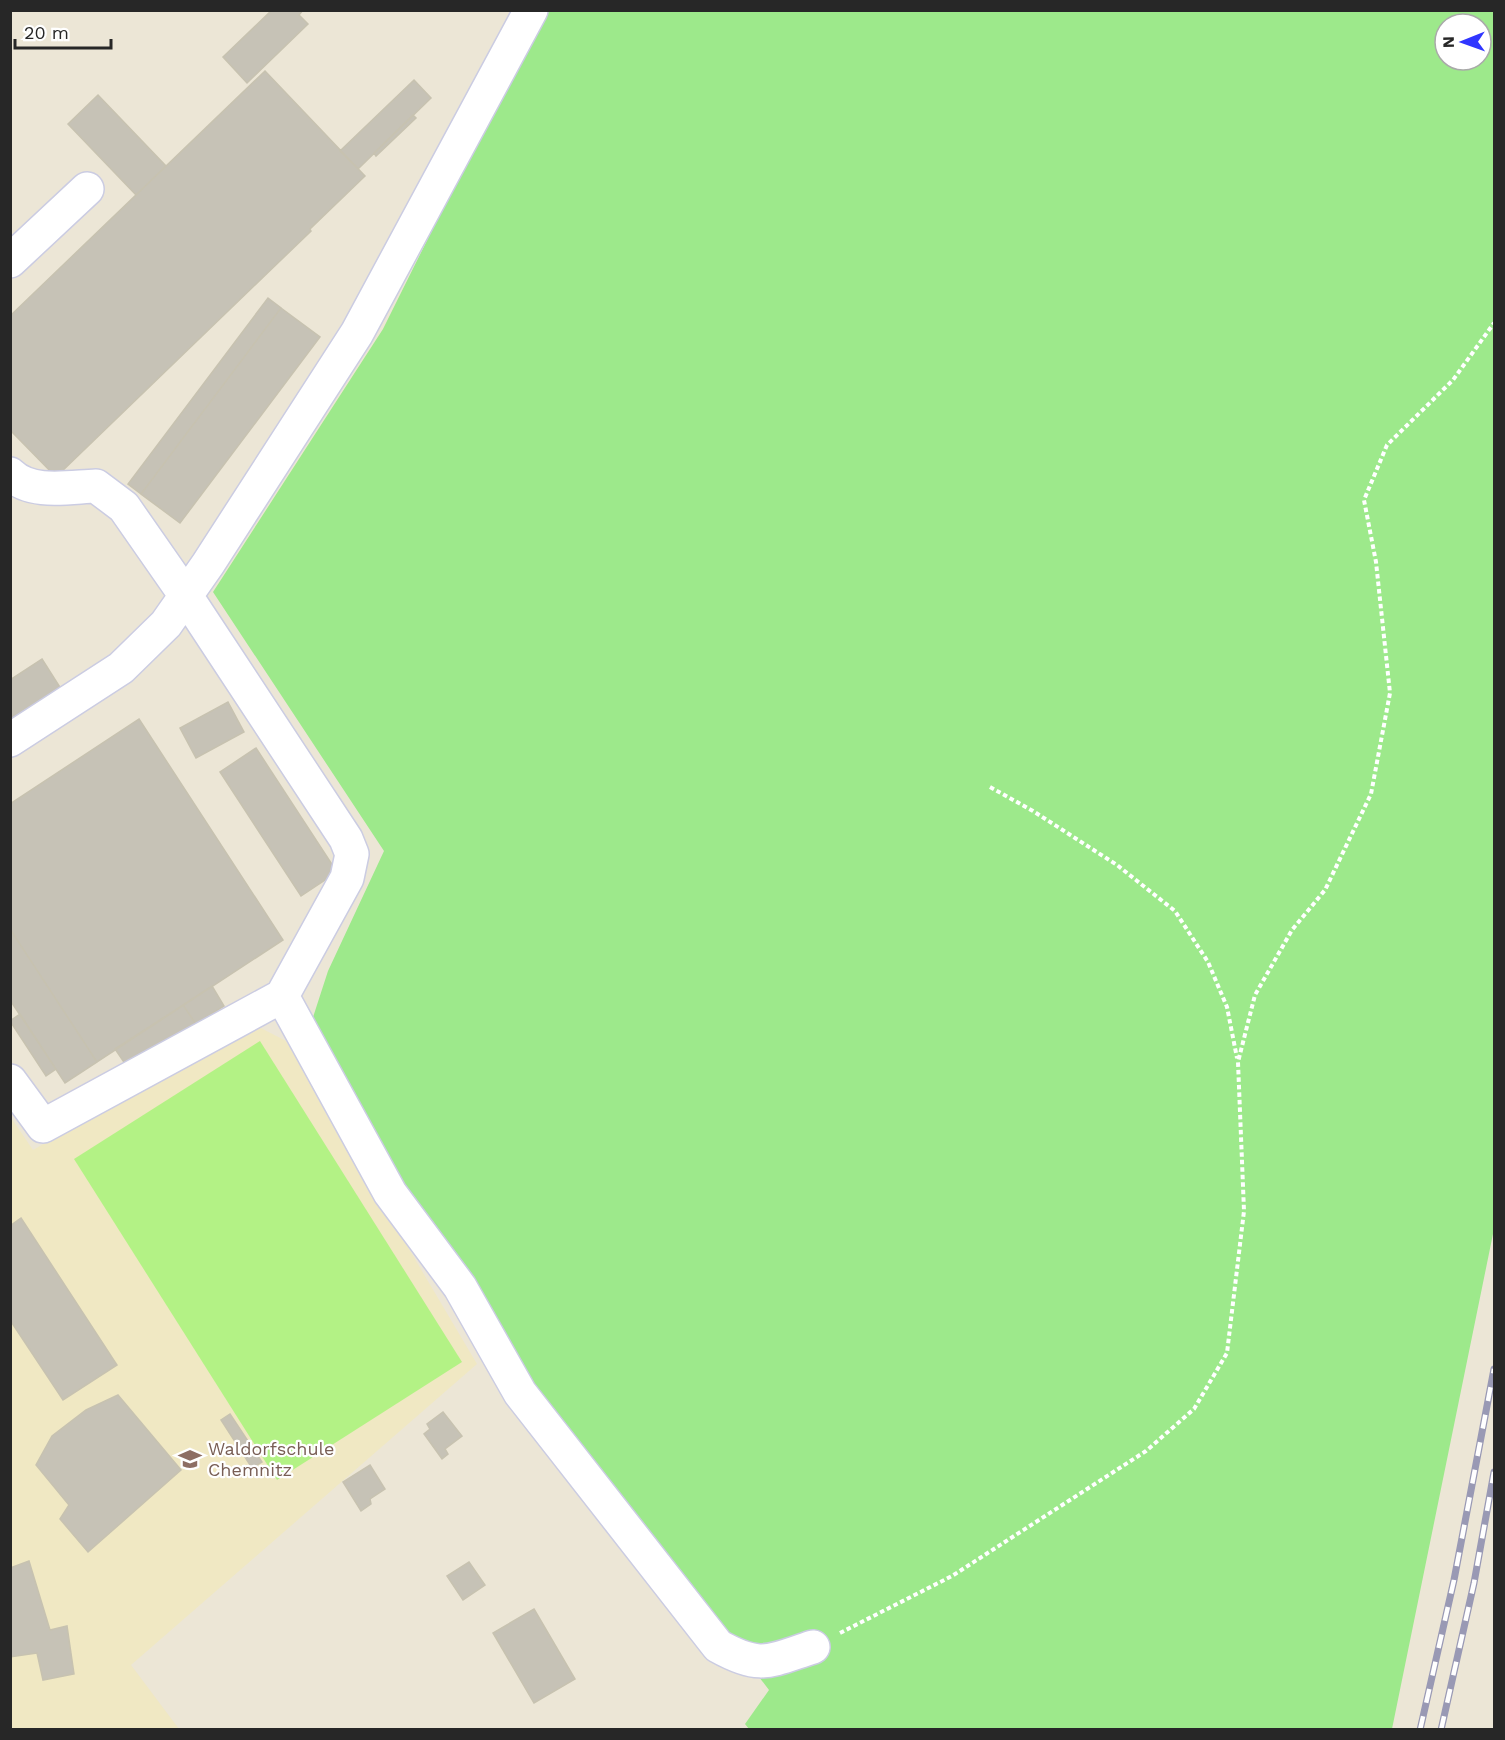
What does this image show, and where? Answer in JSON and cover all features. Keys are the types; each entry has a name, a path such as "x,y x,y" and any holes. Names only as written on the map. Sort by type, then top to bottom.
{"lane":[{"path":"10,740 121,668 166,624 186,596 357,333 531,10"},
{"path":"10,261 87,189"},
{"path":"10,474 19,482 47,488 96,486 124,507 186,596 346,839 352,854 347,878 282,996 43,1126 10,1080"},
{"path":"282,996 390,1193 459,1287 520,1393 718,1646 739,1658 764,1663 813,1647"}],"path":[{"path":"1238,1062 1255,995 1292,930 1325,890 1371,794 1390,693 1376,562 1365,500 1387,445 1453,380 1494,323"},
{"path":"813,1647 952,1576 1146,1451 1194,1409 1227,1353 1244,1211 1238,1062 1227,1007 1208,962 1175,911 1118,865 1033,811 990,787"}],"shaded area":[{"name":"Waldorfschule Chemnitz","path":"251,1023 286,1041 477,1364 131,1665 179,1729 11,1729 10,1116 33,1150"}],"green space":[{"path":"541,11 1494,11 1494,1229 1392,1729 749,1729 745,1724 769,1690 499,1338 304,1045 328,971 384,851 213,592 383,329"},
{"path":"260,1041 462,1362 277,1480 74,1159"}],"building":[{"path":"272,10 303,10 299,15 308,24 247,83 223,57"},
{"path":"265,71 365,176 56,477 10,430 10,316"},
{"path":"414,80 431,98 358,169 340,151"},
{"path":"98,95 166,166 136,195 68,124"},
{"path":"413,115 416,118 376,156 374,153"},
{"path":"268,298 281,308 141,494 128,484"},
{"path":"281,308 320,337 180,523 141,494"},
{"path":"42,659 63,692 10,726 10,680"},
{"path":"228,702 244,732 196,758 180,728"},
{"path":"139,719 283,940 97,1062 10,929 10,804"},
{"path":"256,748 337,872 301,896 220,772"},
{"path":"10,929 97,1062 65,1083 10,1000"},
{"path":"212,986 224,1006 196,1024 183,1005"},
{"path":"183,1005 196,1024 128,1068 115,1049"},
{"path":"20,1014 56,1069 46,1076 10,1021"},
{"path":"21,1218 117,1365 63,1400 10,1320 10,1226"},
{"path":"118,1395 181,1470 88,1552 60,1519 69,1505 36,1465 52,1436 86,1410"},
{"path":"443,1412 462,1436 445,1449 448,1454 442,1459 424,1434 430,1429 427,1424"},
{"path":"230,1414 262,1462 252,1468 221,1420"},
{"path":"370,1465 385,1489 370,1499 371,1504 361,1511 343,1482"},
{"path":"29,1561 50,1630 67,1626 74,1674 43,1680 37,1653 10,1657 10,1568"},
{"path":"469,1562 485,1585 463,1600 447,1576"},
{"path":"534,1609 575,1679 534,1703 493,1633"}],"railway":[{"path":"1420,1730 1454,1580 1494,1369"},
{"path":"1441,1730 1474,1583 1494,1472"}],"place":[{"name":"Waldorfschule Chemnitz","path":"190,1459"}]}
